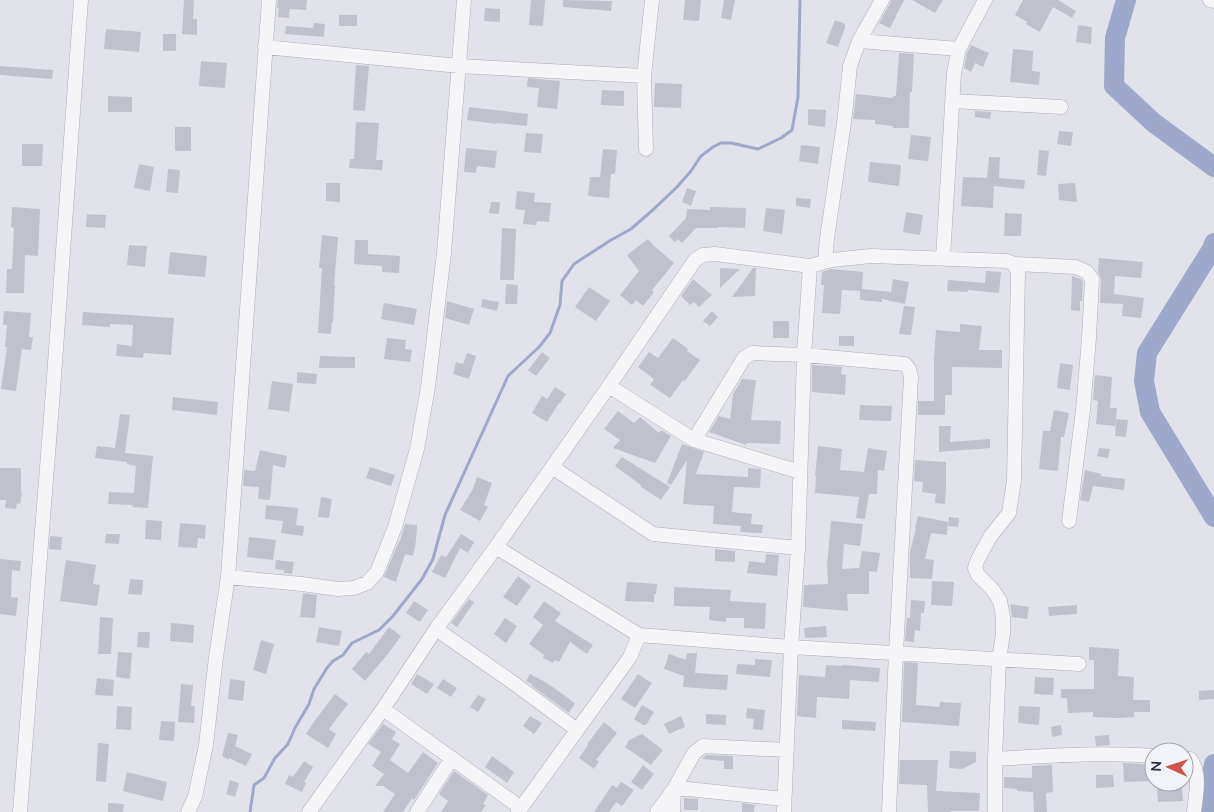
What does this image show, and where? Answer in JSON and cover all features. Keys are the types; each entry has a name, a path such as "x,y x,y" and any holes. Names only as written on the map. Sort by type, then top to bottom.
{"street":[{"path":"20,812 81,0"},
{"path":"188,812 195,797 206,745 216,657 228,577 269,0"},
{"path":"228,577 338,589 354,588 367,583 377,572 395,527 417,449 428,387 444,252 464,0"},
{"path":"646,149 644,76 652,0"},
{"path":"825,262 850,66 860,41 882,0"},
{"path":"943,258 954,73 959,50 985,0"},
{"path":"1210,0 1214,1"},
{"path":"860,41 959,50"},
{"path":"265,47 459,66 644,76"},
{"path":"952,101 1062,107"},
{"path":"309,812 695,260 703,255 715,254 810,266 832,260 871,256 943,258 1076,267 1087,272 1092,279 1089,338 1083,410 1069,521"},
{"path":"995,812 999,660 1003,634 1003,617 1000,601 992,589 978,575 975,568 990,537 1009,513 1014,481 1018,272 1014,264"},
{"path":"674,788 784,805 790,647 798,548 804,355 810,266"},
{"path":"694,440 744,358 752,353 804,355 905,364 909,369 911,377 888,812"},
{"path":"608,386 694,440 800,472"},
{"path":"552,467 653,534 798,548"},
{"path":"496,547 639,636 1079,664"},
{"path":"436,629 577,730"},
{"path":"383,708 520,810 630,657 639,636"},
{"path":"657,812 674,788 694,753 703,746 787,750"},
{"path":"995,759 1060,755 1144,755"},
{"path":"417,812 452,758"},
{"path":"1194,765 1196,768 1194,812"},
{"path":"673,812 674,788"}],"building":[{"path":"184,0 194,0 193,19 197,19 197,35 182,34"},
{"path":"278,0 307,0 306,10 290,9 289,18 278,17"},
{"path":"531,0 545,0 543,26 529,25"},
{"path":"563,0 612,1 611,11 563,7"},
{"path":"685,0 701,0 699,21 683,20"},
{"path":"724,0 735,0 731,20 721,18"},
{"path":"891,0 904,0 890,28 879,23"},
{"path":"912,0 943,0 935,13"},
{"path":"1023,0 1058,0 1076,11 1072,18 1053,7 1040,32 1015,15"},
{"path":"485,8 500,9 500,22 484,21"},
{"path":"339,15 357,15 357,26 339,26"},
{"path":"835,20 845,24 838,47 826,43"},
{"path":"314,23 325,24 324,37 285,34 286,26 313,28"},
{"path":"1078,25 1092,27 1091,44 1076,42"},
{"path":"106,29 141,32 139,52 104,49"},
{"path":"163,34 176,34 176,51 163,51"},
{"path":"971,45 989,53 983,67 975,63 971,72 964,68"},
{"path":"1013,49 1033,51 1032,71 1040,72 1039,85 1010,82"},
{"path":"899,53 914,54 909,128 893,128 893,126 875,124 875,120 853,119 856,94 893,98 893,96 896,96"},
{"path":"201,61 227,63 225,88 199,86"},
{"path":"356,65 369,66 365,111 353,110"},
{"path":"0,66 53,70 52,79 0,75"},
{"path":"528,78 560,81 557,109 537,107 539,88 527,87"},
{"path":"655,83 682,84 681,108 654,107"},
{"path":"602,90 624,91 624,106 601,105"},
{"path":"108,96 132,97 132,112 108,112"},
{"path":"469,107 528,114 527,126 467,120"},
{"path":"808,109 826,110 825,127 808,125"},
{"path":"975,111 991,112 990,119 975,117"},
{"path":"356,122 379,123 376,160 383,160 382,170 349,168 350,159 354,159"},
{"path":"175,127 191,127 191,151 175,151"},
{"path":"1059,131 1073,132 1071,146 1057,144"},
{"path":"526,133 543,134 541,153 524,152"},
{"path":"911,135 931,137 928,161 908,159"},
{"path":"22,144 43,144 42,166 22,166"},
{"path":"801,145 820,147 818,164 799,161"},
{"path":"466,148 497,151 495,168 477,166 476,173 464,172"},
{"path":"603,149 617,150 615,174 611,174 609,198 588,196 590,177 600,177"},
{"path":"1039,150 1049,151 1046,176 1037,175"},
{"path":"989,157 1000,157 999,178 1025,180 1024,189 994,186 993,208 961,206 963,177 987,178"},
{"path":"870,162 901,165 899,186 868,182"},
{"path":"139,164 154,167 150,191 134,188"},
{"path":"168,169 180,170 178,193 166,192"},
{"path":"326,183 340,183 340,202 326,201"},
{"path":"1075,183 1077,202 1059,200 1058,184"},
{"path":"687,188 696,191 691,206 682,202"},
{"path":"517,191 535,193 534,202 551,203 549,222 537,221 536,225 523,224 525,210 515,209"},
{"path":"796,198 811,199 810,208 796,206"},
{"path":"491,202 500,202 499,214 489,213"},
{"path":"12,207 40,209 38,256 25,255 24,293 6,293 7,269 12,269 14,228 11,227"},
{"path":"710,207 746,208 745,228 696,228 682,243 678,239 675,242 669,236 686,218 687,209 710,210"},
{"path":"766,208 785,210 782,234 763,231"},
{"path":"906,212 923,215 920,235 903,232"},
{"path":"1005,213 1022,214 1021,236 1004,236"},
{"path":"87,214 106,215 105,228 86,227"},
{"path":"502,228 516,229 514,280 500,280"},
{"path":"322,235 338,237 331,334 318,333 322,268 319,268"},
{"path":"648,239 674,263 652,290 654,292 643,306 636,300 632,305 620,295 639,271 627,255"},
{"path":"355,240 368,240 368,254 400,256 399,273 382,272 382,266 354,264"},
{"path":"129,245 147,246 145,267 127,265"},
{"path":"170,252 207,256 205,277 168,274"},
{"path":"1099,258 1143,262 1141,278 1115,276 1114,294 1144,298 1141,318 1122,316 1123,304 1100,303 1101,279 1098,272"},
{"path":"720,268 740,269 720,288"},
{"path":"753,268 756,268 755,296 732,297"},
{"path":"831,269 863,272 862,289 891,292 893,279 909,282 905,304 882,299 882,302 860,300 860,291 842,290 840,314 822,313 824,285 821,285 822,272"},
{"path":"986,271 1001,272 999,293 968,290 968,292 947,291 948,280 985,283"},
{"path":"1072,276 1081,279 1083,282 1080,311 1071,310"},
{"path":"693,279 712,295 699,307 694,302 690,305 681,296"},
{"path":"506,284 518,285 517,304 505,304"},
{"path":"589,287 610,301 596,321 575,307"},
{"path":"482,299 499,302 497,311 481,307"},
{"path":"447,301 474,309 469,325 445,318"},
{"path":"384,303 417,309 414,325 381,319"},
{"path":"904,306 915,307 911,335 899,334"},
{"path":"4,311 31,313 29,337 33,337 31,350 22,349 16,391 1,389 7,347 5,347 7,325 3,325"},
{"path":"712,311 718,317 710,326 703,321"},
{"path":"83,312 174,318 171,355 144,353 143,358 116,356 117,344 132,346 133,325 110,324 110,327 82,325"},
{"path":"773,321 789,321 789,338 773,338"},
{"path":"960,324 982,326 979,350 1002,350 1002,368 952,367 952,395 945,395 945,415 918,415 918,401 934,401 936,330 960,332"},
{"path":"839,336 854,336 854,346 839,346"},
{"path":"387,338 406,340 405,349 412,350 410,362 384,359"},
{"path":"673,338 700,360 670,398 650,385 654,379 638,367 649,352 658,358"},
{"path":"542,352 550,358 536,376 528,370"},
{"path":"467,353 476,356 469,379 453,374 456,362 463,364"},
{"path":"320,356 355,357 355,368 319,368"},
{"path":"1060,363 1073,365 1070,390 1057,388"},
{"path":"812,365 842,367 841,374 846,375 845,395 812,392"},
{"path":"297,372 317,374 316,384 297,383"},
{"path":"1095,375 1112,377 1110,408 1117,408 1115,426 1096,424 1098,401 1093,400"},
{"path":"742,379 756,380 751,420 781,421 780,444 747,443 746,445 709,432 719,416 730,419 733,394"},
{"path":"272,381 293,384 289,412 268,409"},
{"path":"555,387 566,394 547,422 532,413 542,396 547,399"},
{"path":"173,397 218,402 217,415 172,410"},
{"path":"860,405 892,406 891,421 859,420"},
{"path":"1054,410 1069,413 1064,437 1061,437 1058,471 1039,469 1043,431 1050,431"},
{"path":"618,411 634,423 640,417 659,433 661,430 671,436 655,463 613,448 620,440 604,429"},
{"path":"120,414 130,415 125,453 153,456 148,508 108,504 109,492 134,493 136,466 127,464 127,462 95,458 97,446 115,448"},
{"path":"1116,419 1128,420 1126,437 1115,436"},
{"path":"939,426 951,426 950,442 990,439 990,448 939,452"},
{"path":"682,444 704,452 696,474 748,477 748,468 761,469 760,488 734,487 732,512 752,514 751,524 763,525 762,533 740,532 741,526 713,524 714,506 683,504 687,460 671,485 667,483"},
{"path":"818,446 842,449 840,470 864,472 868,448 887,451 884,471 878,470 877,494 869,494 865,519 856,518 859,497 815,493"},
{"path":"1099,448 1110,449 1108,458 1097,456"},
{"path":"260,450 287,456 285,468 273,465 270,500 258,499 259,487 243,486 244,470 255,471"},
{"path":"622,457 670,487 661,500 615,466"},
{"path":"915,460 946,462 945,504 935,503 936,494 922,492 923,482 914,481"},
{"path":"370,467 395,475 391,486 366,478"},
{"path":"0,468 21,468 22,492 20,504 17,503 16,509 5,508 6,500 0,500"},
{"path":"1085,470 1101,474 1101,476 1125,479 1124,490 1093,486 1089,502 1080,500"},
{"path":"477,477 492,483 484,505 488,507 480,521 460,510 473,489"},
{"path":"321,497 332,499 329,518 318,517"},
{"path":"266,505 298,508 296,525 304,526 303,536 281,533 283,521 265,519"},
{"path":"918,516 948,522 947,535 931,533 925,559 934,560 932,579 910,578 910,552"},
{"path":"949,517 959,518 958,527 948,526"},
{"path":"146,520 162,521 161,540 145,539"},
{"path":"831,521 863,524 860,546 844,544 842,569 859,568 862,551 880,553 877,572 869,571 869,594 847,594 848,611 803,607 804,585 828,584 827,565"},
{"path":"180,523 206,525 205,539 198,538 197,548 178,547"},
{"path":"405,524 417,525 416,541 413,556 405,554 396,582 384,577 400,541"},
{"path":"106,534 120,534 119,544 105,543"},
{"path":"461,534 474,542 468,553 460,548 445,578 432,572 441,555 446,557"},
{"path":"50,536 62,537 61,550 49,549"},
{"path":"249,537 276,540 273,560 247,557"},
{"path":"715,549 735,551 735,562 715,561"},
{"path":"766,554 779,555 777,576 747,573 749,561 765,563"},
{"path":"0,559 21,561 20,571 12,570 11,597 18,598 16,616 0,614"},
{"path":"66,560 96,565 93,584 100,585 97,606 60,601"},
{"path":"276,560 294,562 292,574 284,573 284,570 275,569"},
{"path":"518,576 531,586 517,606 503,597"},
{"path":"130,579 143,580 142,595 128,594"},
{"path":"932,581 954,582 952,606 931,605"},
{"path":"627,582 657,584 654,602 625,601"},
{"path":"674,587 731,590 730,601 766,603 765,629 744,628 744,618 726,618 726,622 709,620 710,607 674,606"},
{"path":"303,593 317,595 315,618 300,617"},
{"path":"469,599 474,602 457,627 451,623"},
{"path":"911,600 925,601 924,613 921,613 920,631 915,630 914,642 905,641 907,618 910,618"},
{"path":"414,601 428,610 420,622 406,613"},
{"path":"544,601 561,613 555,621 593,645 587,654 570,642 559,662 555,660 553,663 543,658 544,655 529,644 543,625 533,617"},
{"path":"1010,604 1029,607 1027,619 1012,617"},
{"path":"1077,605 1077,614 1049,616 1048,607"},
{"path":"100,617 113,618 111,654 98,654"},
{"path":"505,618 517,626 506,643 494,634"},
{"path":"171,623 194,625 193,643 170,641"},
{"path":"826,626 827,637 805,638 804,628"},
{"path":"319,627 342,631 339,646 316,642"},
{"path":"389,627 401,636 365,681 352,669 366,652 369,654"},
{"path":"138,632 150,632 149,648 137,647"},
{"path":"261,640 274,644 266,674 253,670"},
{"path":"1089,647 1119,649 1118,676 1134,677 1133,700 1150,700 1150,712 1134,712 1134,717 1118,718 1093,717 1093,712 1068,713 1067,698 1061,698 1061,689 1094,689 1094,660 1089,660"},
{"path":"118,652 132,653 130,679 116,677"},
{"path":"687,653 697,653 695,673 728,675 727,690 683,687 684,676 664,669 669,654 686,660"},
{"path":"755,659 772,660 770,677 736,674 737,664 755,665"},
{"path":"904,662 918,663 916,705 939,707 940,702 961,703 959,726 902,722"},
{"path":"826,665 880,668 879,682 850,680 849,699 817,697 816,718 797,716 799,675 825,677"},
{"path":"417,674 434,684 427,694 411,684"},
{"path":"530,674 547,683 575,703 569,713 526,681"},
{"path":"638,674 652,683 635,708 621,699"},
{"path":"1035,677 1054,678 1053,695 1034,694"},
{"path":"97,678 114,680 113,696 95,695"},
{"path":"230,679 245,681 243,701 228,699"},
{"path":"443,679 457,688 451,697 437,688"},
{"path":"181,684 193,685 191,706 195,706 194,723 178,722"},
{"path":"1214,690 1214,699 1199,700 1199,691"},
{"path":"335,694 348,704 329,729 336,734 328,748 306,734"},
{"path":"478,695 486,699 478,712 470,707"},
{"path":"642,705 654,712 646,725 634,719"},
{"path":"117,706 132,707 131,730 116,729"},
{"path":"1019,706 1040,707 1039,725 1018,723"},
{"path":"747,708 765,710 763,730 753,729 754,719 746,718"},
{"path":"706,714 726,715 726,725 706,724"},
{"path":"530,716 542,723 534,734 523,726"},
{"path":"681,716 685,727 669,734 664,724"},
{"path":"842,720 876,722 875,731 842,729"},
{"path":"161,721 175,722 174,741 159,740"},
{"path":"604,722 617,733 596,760 599,761 594,769 579,758"},
{"path":"383,724 396,732 392,739 400,744 390,760 408,773 423,752 438,763 414,800 412,798 403,812 383,812 395,794 383,786 375,786 384,774 372,766 381,752 368,744"},
{"path":"1061,725 1062,735 1052,737 1051,727"},
{"path":"228,733 238,735 235,746 252,754 246,766 222,756"},
{"path":"642,734 663,750 651,765 625,747 629,740"},
{"path":"1109,735 1110,745 1096,746 1095,736"},
{"path":"98,743 109,744 106,782 96,781"},
{"path":"950,751 976,752 976,762 962,769 949,768"},
{"path":"706,755 733,756 733,769 724,769 724,761 702,759"},
{"path":"492,756 514,772 507,783 485,767"},
{"path":"900,760 938,760 936,791 980,793 979,811 928,812 927,785 899,784"},
{"path":"304,761 313,767 304,782 306,783 302,792 285,784 289,775 293,777"},
{"path":"1123,763 1144,764 1144,781 1124,782"},
{"path":"643,765 654,774 642,790 631,782"},
{"path":"1052,765 1053,792 1046,793 1047,812 1034,812 1033,792 1004,788 1004,777 1032,778 1032,766"},
{"path":"454,771 488,795 483,804 486,805 481,812 441,812 448,801 439,794"},
{"path":"127,772 167,782 163,801 123,791"},
{"path":"1096,775 1113,775 1114,787 1096,788"},
{"path":"230,780 239,783 235,797 226,794"},
{"path":"621,782 634,790 622,806 616,802 609,812 594,812 612,785 617,788"},
{"path":"1157,792 1182,792 1183,801 1158,802"},
{"path":"684,798 698,799 698,810 684,810"},
{"path":"108,803 124,804 123,812 108,812"},
{"path":"742,803 755,805 754,812 742,812"}],"waterway":[{"path":"250,812 254,785 264,778 275,758 288,744 309,704 314,689 327,668 333,661 343,655 352,643 379,630 393,616 422,579 433,559 445,515 508,376 539,347 550,333 560,305 562,281 574,264 631,229 677,187 701,156 713,147 721,143 731,143 758,149 781,138 792,130 798,97 800,0"},
{"path":"1126,0 1115,38 1114,86 1154,123 1214,167"},
{"path":"1214,243 1147,353 1144,381 1150,412 1214,517"},
{"path":"1205,812 1214,764"}]}
